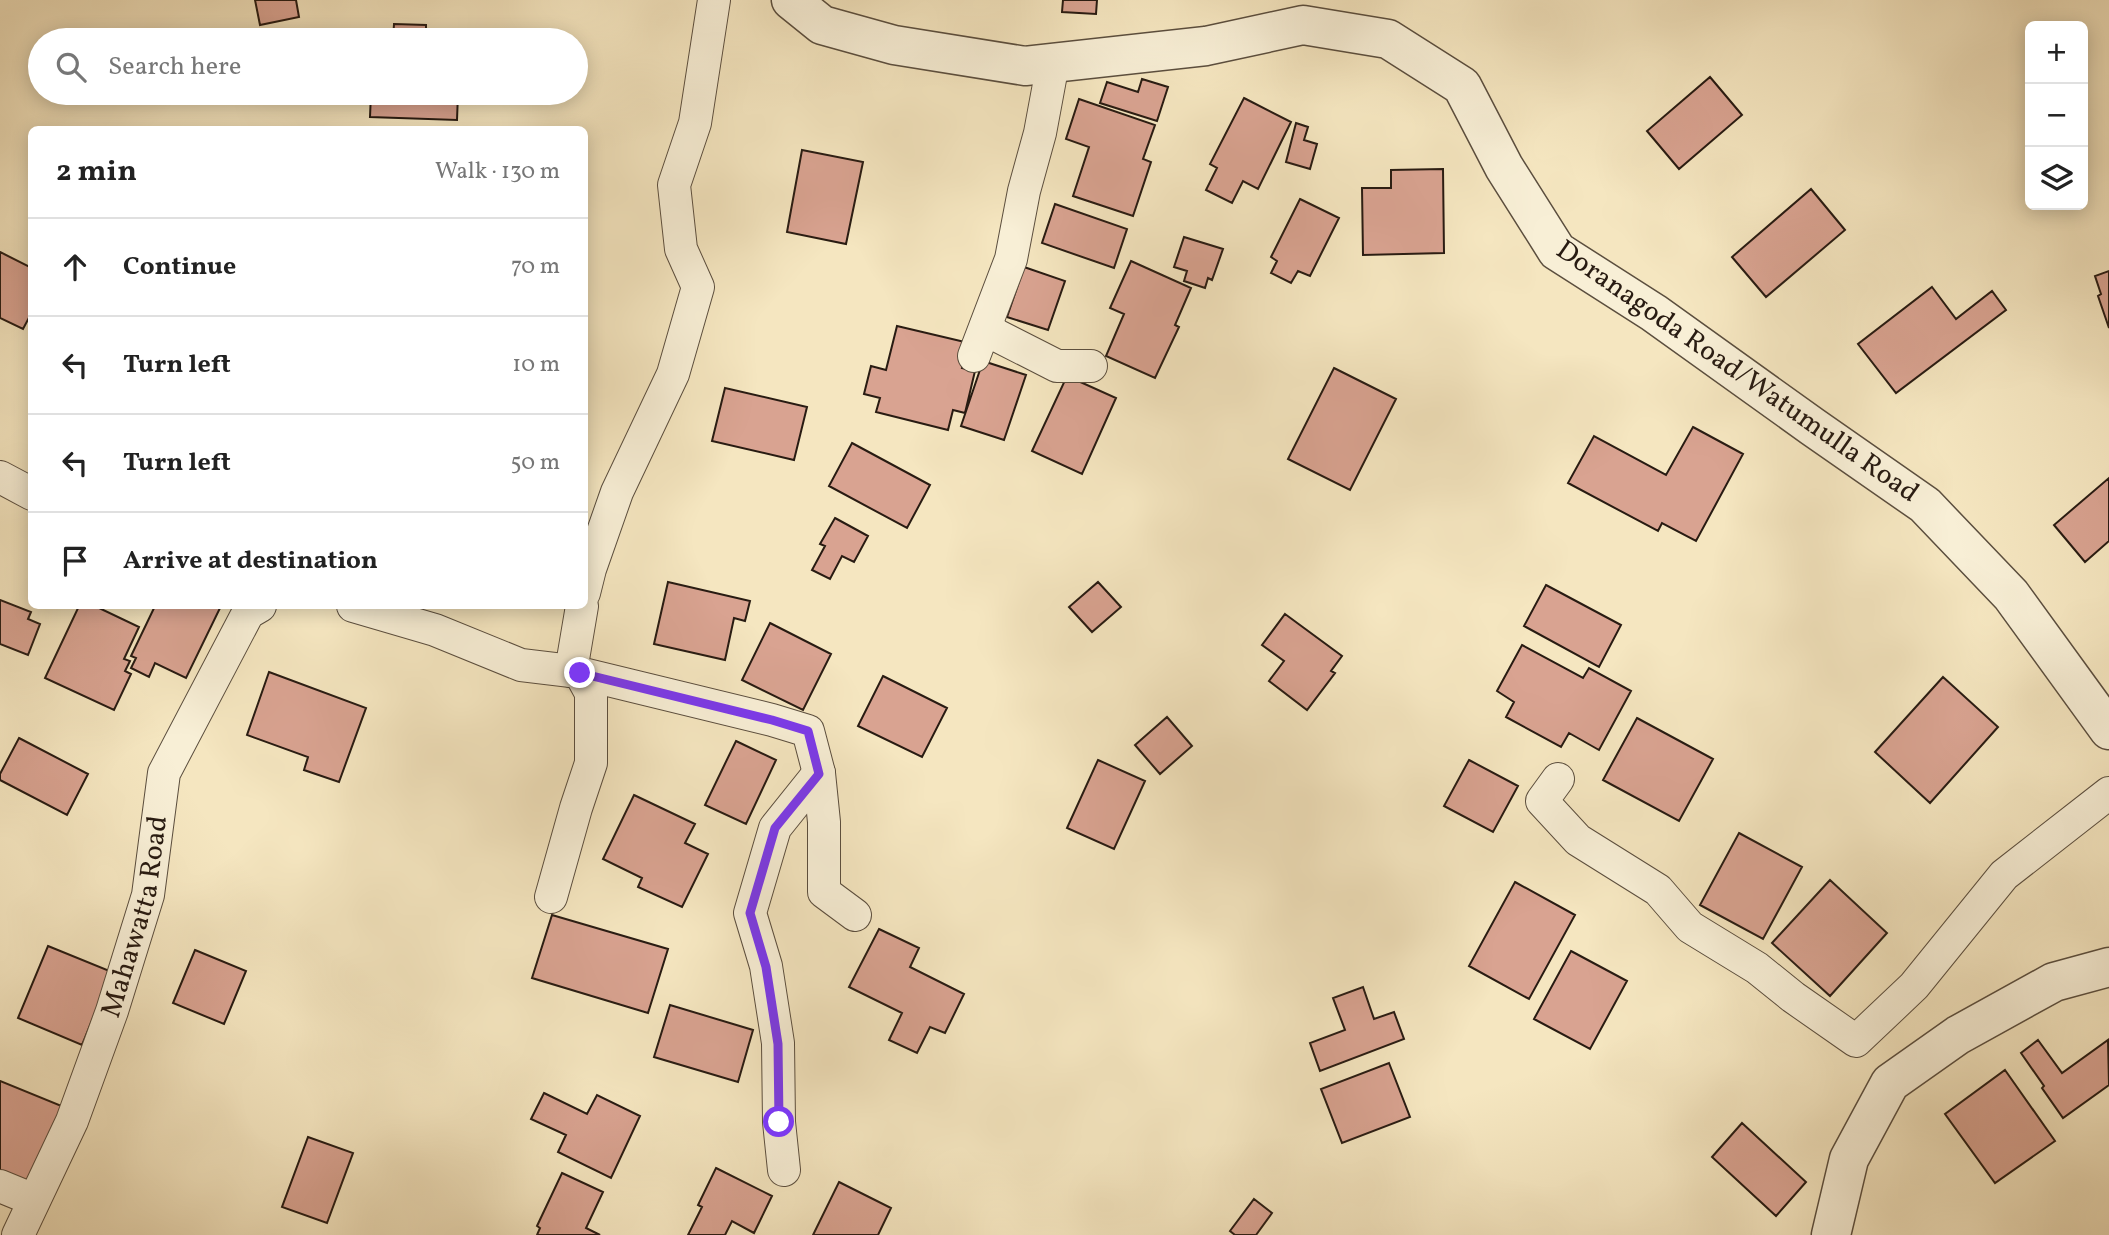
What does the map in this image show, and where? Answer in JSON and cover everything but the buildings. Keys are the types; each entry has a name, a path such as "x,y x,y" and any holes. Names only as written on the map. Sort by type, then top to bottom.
{"street":[{"path":"588,577 617,492 673,374 698,287 681,248 674,186 695,124 714,0"},
{"name":"Doranagoda Road/Watumulla Road","path":"790,0 822,25 894,45 1025,66 1206,46 1303,25 1388,39 1462,86 1504,167 1557,251 1654,313 1925,505 2011,595 2109,730"},
{"path":"974,356 1011,259 1053,62"},
{"path":"986,326 996,335 1057,366 1091,366"},
{"path":"0,477 28,492"},
{"name":"Mahawatta Road","path":"18,1235 72,1121 112,1010 148,895 164,773 248,613 255,609"},
{"path":"364,609 424,626 521,665 576,672 808,731 819,774 824,822 824,892 855,915"},
{"path":"551,897 591,764 591,693 576,672 582,609"},
{"path":"784,1170 779,1122 778,1044 766,967 750,913 775,828 819,774"},
{"path":"1558,779 1542,802 1578,840 1658,890 1690,927 1757,968 1793,998 1856,1041 1914,986 2004,875 2109,793"},
{"path":"1831,1235 1849,1159 1890,1083 1958,1035 2054,982 2109,967"},
{"path":"0,1186 34,1200"}],"route":[{"path":"580,673 808,731 819,774 775,828 750,913 766,967 778,1044 779,1122"}]}
